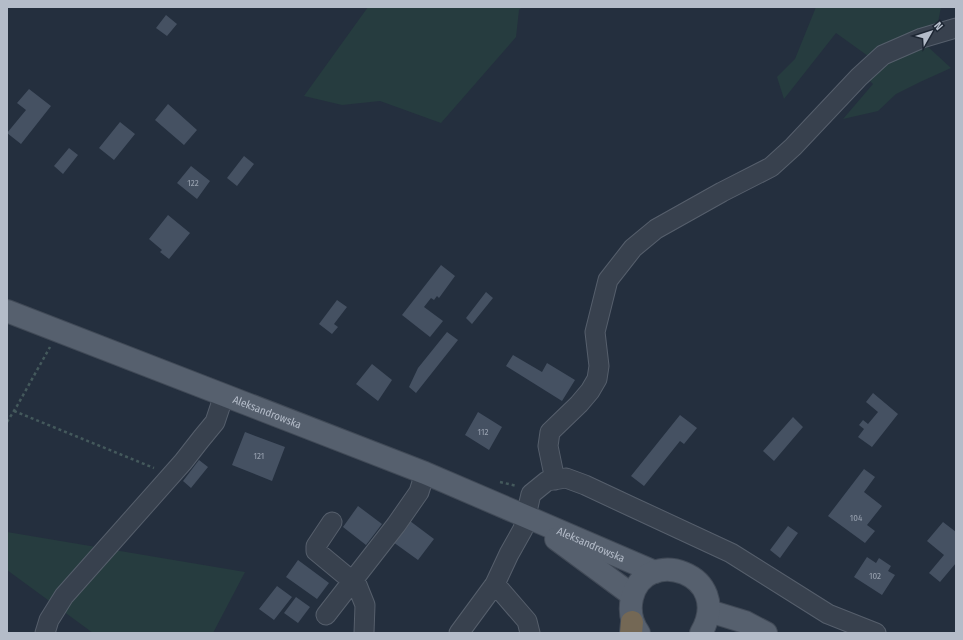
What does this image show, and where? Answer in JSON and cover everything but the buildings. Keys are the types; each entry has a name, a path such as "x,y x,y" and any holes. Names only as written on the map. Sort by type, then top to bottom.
{"main road":[{"name":"Aleksandrowska","path":"7,311 425,473 655,572"},
{"name":"Aleksandrowska","path":"526,517 632,595"},
{"path":"634,629 630,609 632,595 646,577 655,572 668,569 681,571 692,577 702,586 707,598 709,611 701,633"},
{"path":"709,611 745,622 766,633"}],"street":[{"path":"556,480 548,446 550,432 579,404 590,391 597,379 599,366 595,332 608,280 633,248 656,229 722,192 771,167 793,147 858,77 882,55 922,38 956,28"},
{"path":"45,633 49,620 64,596 188,456 215,422 224,395"},
{"path":"326,615 396,525 419,492 425,473"},
{"path":"459,633 495,584 523,529 531,494 547,481 566,478 585,485 731,553 828,614 876,633"},
{"path":"332,522 316,546 316,551 357,585 366,605 364,633"},
{"path":"495,584 527,621 530,633"}],"path":[{"path":"7,422 59,331"},
{"path":"14,411 171,475"}],"green space":[{"path":"368,7 522,7 519,10 516,37 441,123 380,101 342,105 304,96"},
{"path":"816,7 941,7 937,27 926,45 951,68 896,94 878,111 843,119 873,84 863,74 868,56 836,33 784,99 777,77 795,59"},
{"path":"7,532 245,572 213,633 93,633 7,570"}]}
